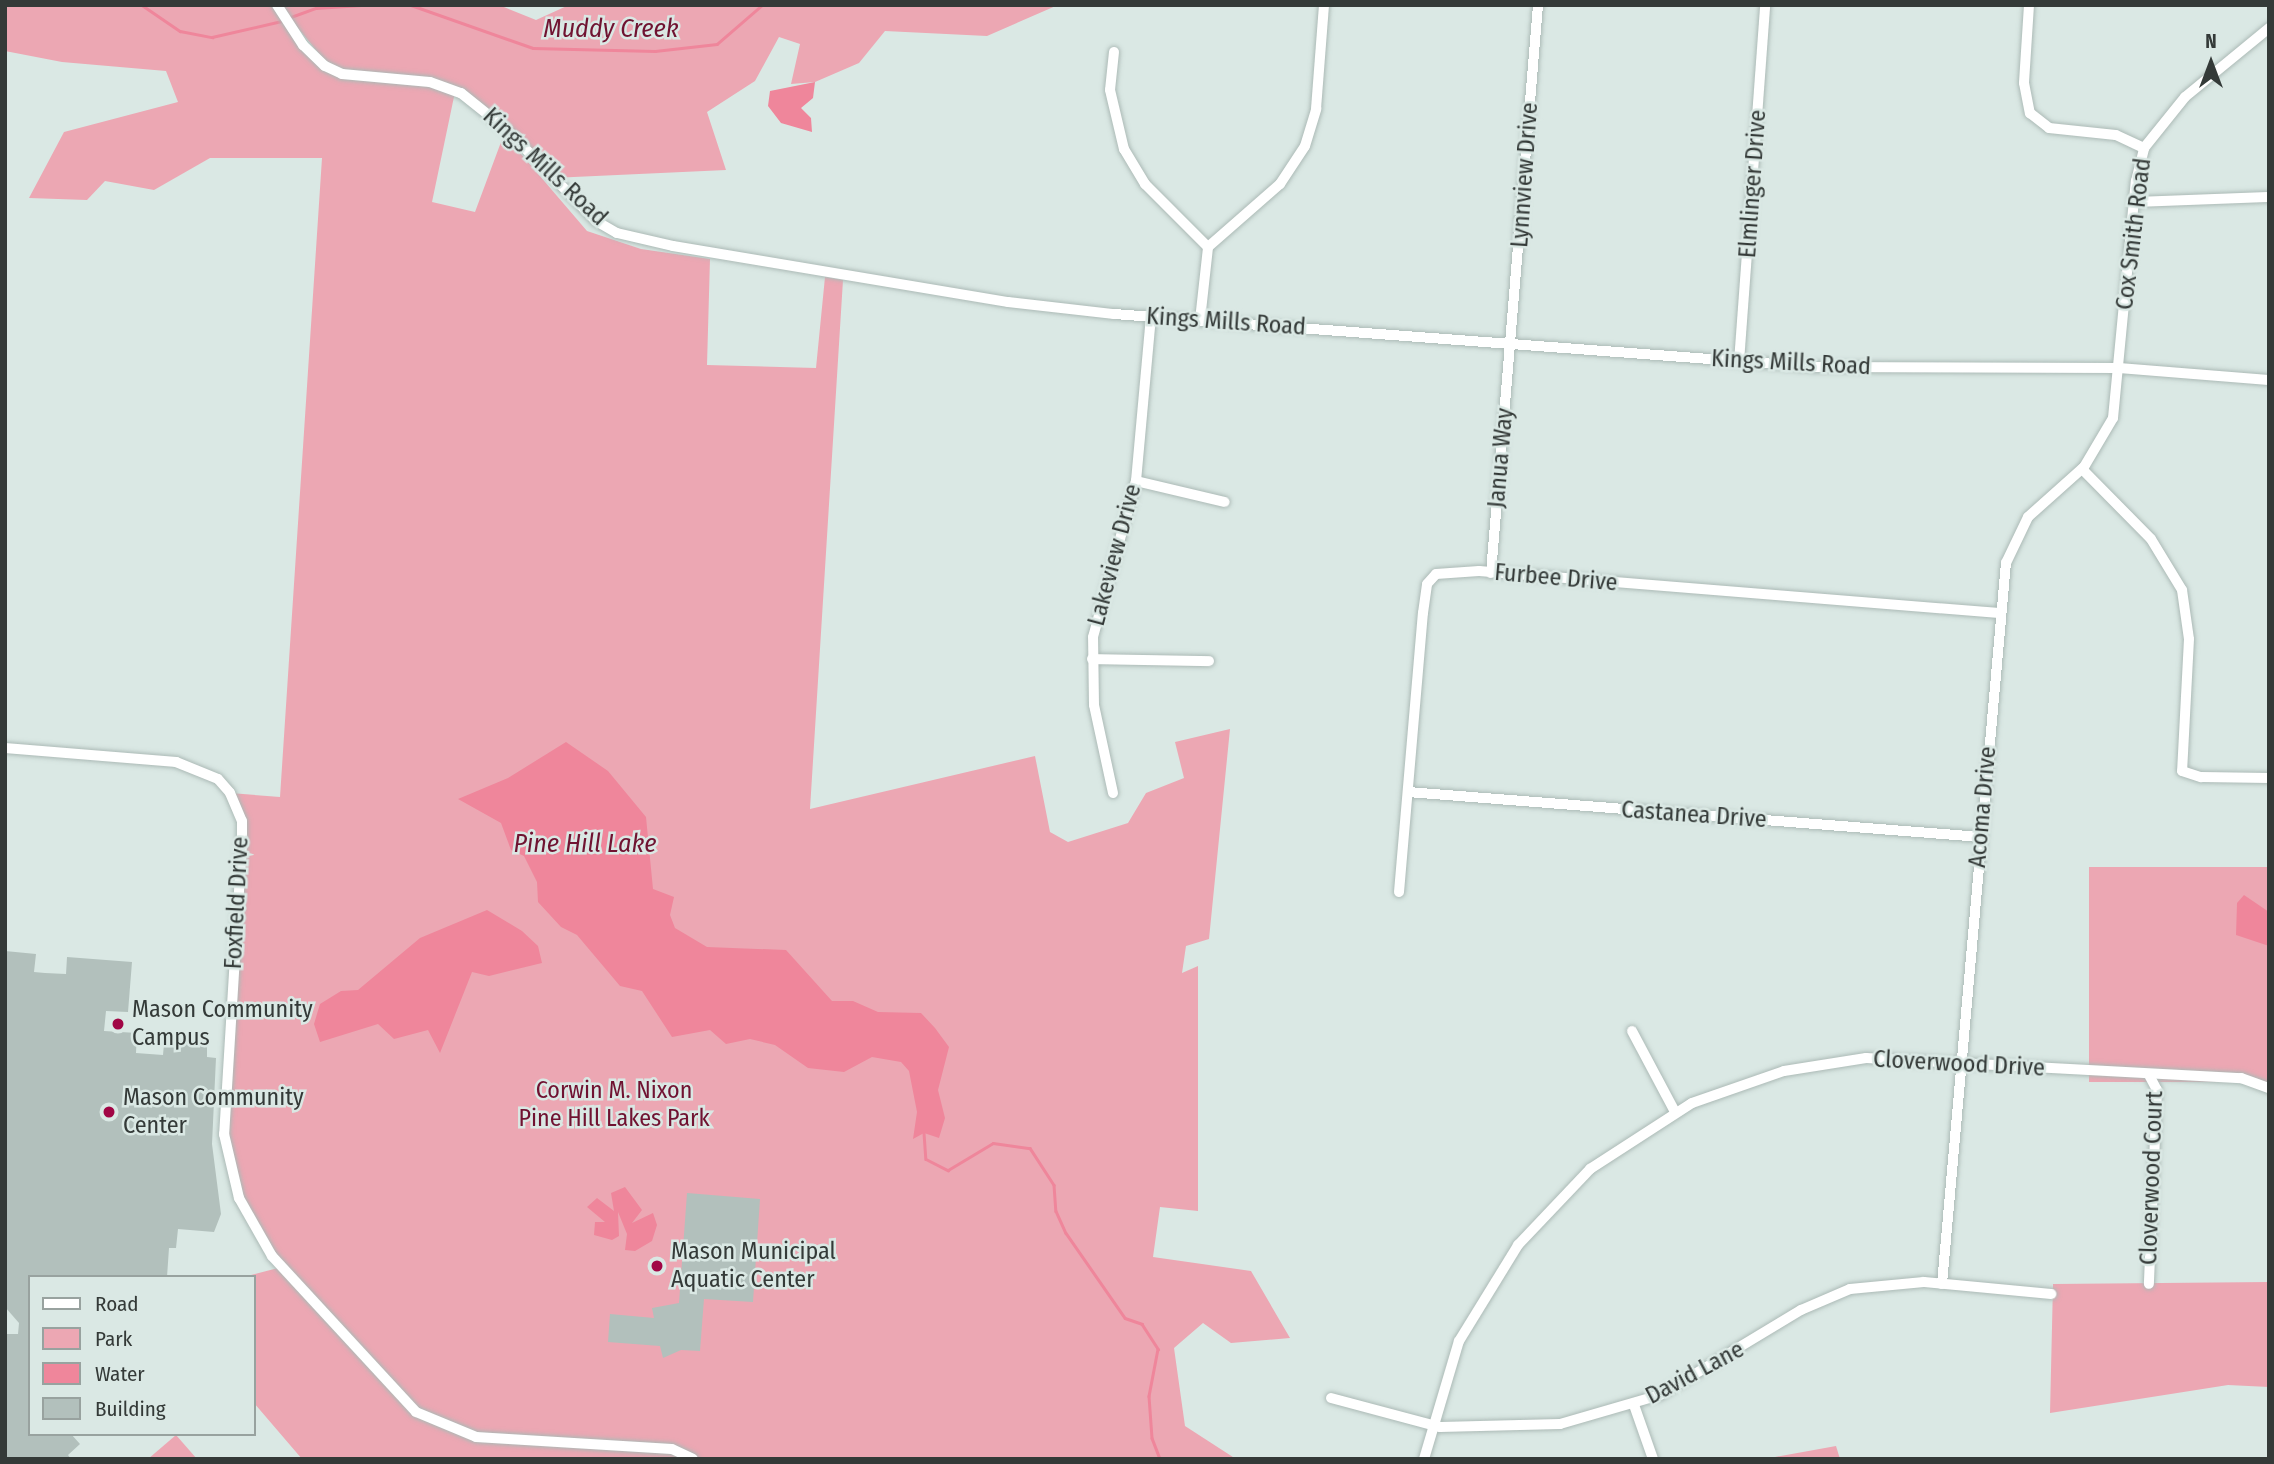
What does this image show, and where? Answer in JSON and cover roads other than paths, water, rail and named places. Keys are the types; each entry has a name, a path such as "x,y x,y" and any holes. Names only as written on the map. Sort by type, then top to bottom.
{"street":[{"name":"Kings Mills Road","path":"277,5 303,45 342,75 430,82 461,93 507,130 588,215 627,236 1008,302 1151,316 1739,362 2119,368 2269,380"},
{"path":"1200,320 1208,247 1280,184 1305,146 1317,109 1324,5"},
{"name":"Lynnview Drive","path":"1513,344 1538,5"},
{"name":"Elmlinger Drive","path":"1739,362 1765,5"},
{"path":"2029,5 2024,83 2030,113 2049,128 2116,135 2144,148"},
{"name":"Cox Smith Road","path":"2119,368 2134,202 2144,148 2185,97 2269,28"},
{"path":"1114,52 1110,90 1124,149 1145,184 1208,247"},
{"path":"2134,202 2269,197"},
{"name":"Lakeview Drive","path":"1113,793 1094,705 1092,659 1098,608 1136,481 1151,316"},
{"name":"Janua Way","path":"1491,573 1513,344"},
{"name":"Acoma Drive","path":"1942,1284 1999,612 2006,563 2016,536 2035,508 2082,469 2113,418 2119,368"},
{"path":"2082,469 2151,538 2182,590 2189,639 2182,771 2201,778 2269,778"},
{"path":"1136,481 1225,502"},
{"name":"Furbee Drive","path":"1399,892 1427,584 1449,570 1999,612"},
{"path":"1092,659 1209,661"},
{"name":"Foxfield Drive","path":"5,748 176,762 218,779 230,793 242,821 242,842 224,1134 239,1198 272,1256 416,1412 476,1437 672,1449 693,1459"},
{"name":"Castanea Drive","path":"1408,792 1981,837"},
{"path":"1632,1031 1675,1112"},
{"name":"Cloverwood Drive","path":"1424,1459 1430,1426 1459,1341 1518,1245 1590,1169 1675,1112 1748,1081 1814,1065 1866,1058 1962,1061 2241,1079 2269,1088"},
{"name":"Cloverwood Court","path":"2149,1075 2157,1090 2149,1284"},
{"name":"David Lane","path":"1332,1398 1430,1426 1523,1429 1634,1405 1700,1375 1835,1294 1879,1283 1942,1284 2051,1294"},
{"path":"1634,1405 1653,1459"}],"water":[{"path":"815,82 813,98 801,108 811,118 812,132 781,123 768,106 770,91"},
{"name":"Pine Hill Lake","path":"566,742 608,771 646,817 653,889 674,897 670,915 675,928 707,947 786,950 832,1001 853,1001 878,1012 921,1013 949,1047 938,1090 945,1118 939,1138 924,1133 913,1139 917,1112 909,1071 901,1062 872,1057 844,1072 808,1068 775,1045 750,1039 726,1044 710,1030 672,1037 642,991 620,986 577,935 561,927 538,902 537,882 524,856 511,850 501,823 458,799 508,778"},
{"path":"2244,895 2269,912 2269,946 2236,935 2237,903"},
{"path":"487,910 522,931 538,946 542,963 489,976 472,972 440,1053 428,1030 394,1039 378,1024 320,1042 314,1024 320,1004 341,991 358,990 420,938"},
{"path":"625,1187 642,1210 632,1223 653,1213 657,1225 652,1241 635,1251 625,1250 627,1234 618,1212 619,1236 612,1240 594,1235 595,1222 605,1222 587,1207 597,1198 614,1211 611,1193"}],"waterway":[{"name":"Muddy Creek","path":"142,5 180,31 212,37 282,21"},
{"name":"Muddy Creek","path":"288,18 316,8 361,5"},
{"name":"Muddy Creek","path":"411,5 533,48 655,51 717,44 762,5"},
{"path":"924,1133 926,1159 948,1170 993,1143 1030,1148 1054,1185 1056,1211 1066,1233 1125,1318 1142,1324 1158,1349 1149,1396 1152,1438 1160,1459"}],"place":[{"name":"Mason Community Campus","path":"118,1024"},
{"name":"Mason Community Center","path":"109,1112"},
{"name":"Mason Municipal Aquatic Center","path":"657,1266"}],"park label":[{"name":"Corwin M. Nixon Pine Hill Lakes Park","path":"614,1105"}]}
